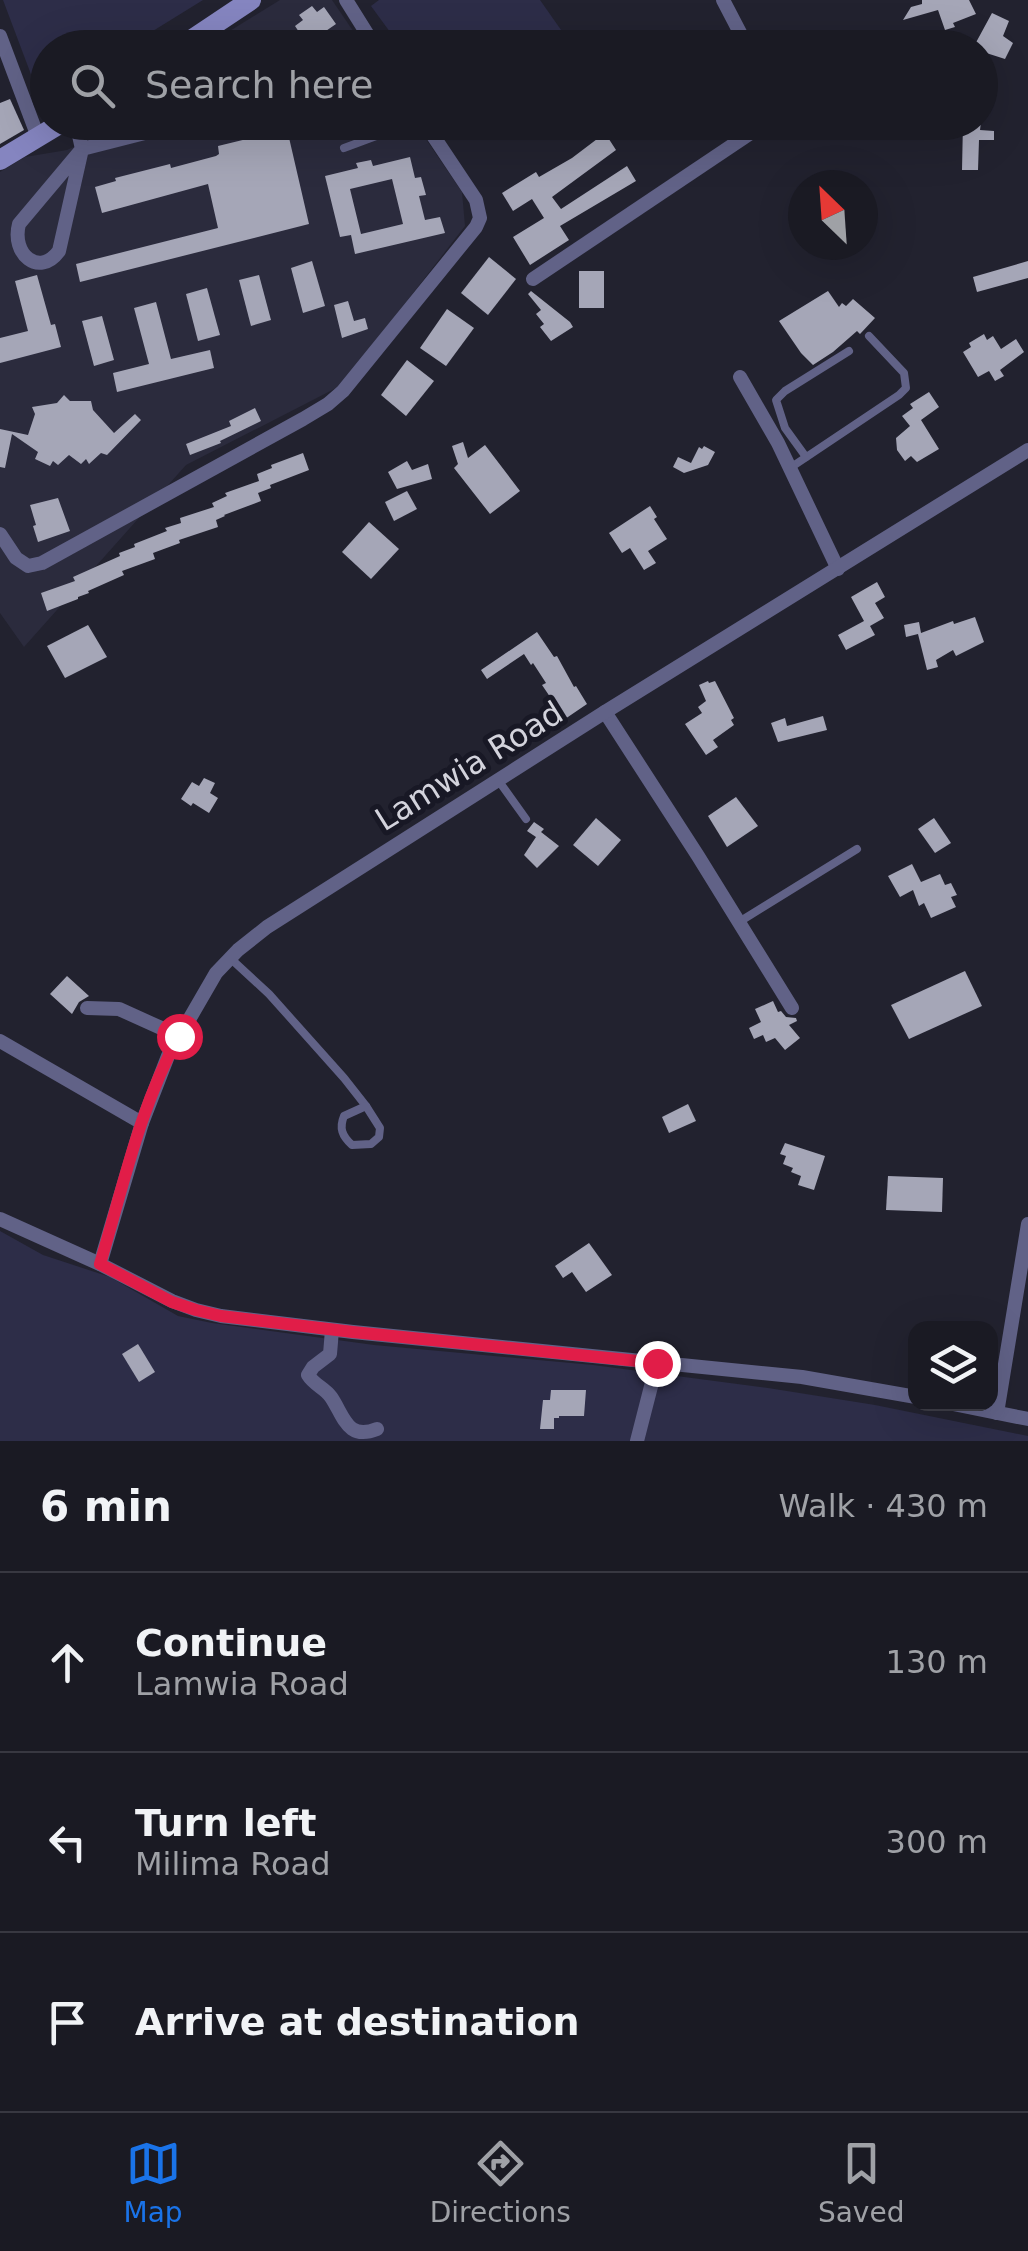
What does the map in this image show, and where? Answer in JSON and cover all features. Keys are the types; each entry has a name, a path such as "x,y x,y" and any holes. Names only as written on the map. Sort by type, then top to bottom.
{"street":[{"path":"206,30 251,0"},
{"path":"346,0 365,30"},
{"path":"723,0 739,30"},
{"path":"0,36 30,116"},
{"path":"0,160 33,140"},
{"path":"80,140 82,149 59,252 44,262 33,261 21,254 16,235 19,224 82,149 117,140"},
{"path":"0,534 16,558 28,566 42,563 303,419 343,391 480,218 476,200 436,140"},
{"path":"533,279 740,140"},
{"path":"0,246 16,235"},
{"path":"740,376 838,569"},
{"name":"Lamwia Road","path":"100,1264 142,1122 168,1056 216,973 230,958 267,927 1028,450"},
{"path":"605,712 792,1008"},
{"path":"87,1008 119,1008 179,1036"},
{"path":"0,1041 142,1122"},
{"path":"0,1219 172,1302 221,1316 802,1377 908,1396"},
{"path":"998,1413 1028,1224"},
{"path":"332,1330 330,1354 308,1375 329,1393 349,1429 377,1429"},
{"path":"637,1441 657,1363"},
{"path":"988,1411 1028,1420"}],"lane":[{"path":"344,148 366,140"},
{"path":"790,468 906,388 904,373 869,336"},
{"path":"806,457 785,428 776,400 849,351"},
{"path":"498,780 526,819"},
{"path":"739,922 857,849"},
{"path":"230,958 269,994 366,1106 380,1128 379,1136 370,1144 352,1145 345,1139 344,1116 366,1106"}],"shaded area":[{"path":"3,0 203,0 154,30 30,30 30,72"},
{"path":"280,0 332,0 352,30 231,30"},
{"path":"379,0 540,0 561,30 389,30 371,6"},
{"path":"88,140 427,140 462,192 465,226 342,385 186,465 24,647 0,613 0,172 25,157 67,150"},
{"path":"0,1231 43,1255 110,1277 178,1316 212,1323 374,1345 593,1365 768,1388 1028,1436 1028,1441 0,1441"}],"building":[{"path":"922,0 969,0 976,14 945,30 938,10 903,20 911,7 922,4"},
{"path":"312,6 317,12 324,7 336,24 327,30 298,30 295,26 303,20 299,15"},
{"path":"992,13 1009,21 1003,36 1013,43 1005,59 998,57 998,30 983,30"},
{"path":"10,99 24,130 0,144 0,103"},
{"path":"242,140 290,140 309,224 80,282 76,264 218,228 208,184 102,213 95,187 116,181 115,178 216,156 218,146"},
{"path":"596,140 610,140 616,150 552,197 561,209 627,166 636,181 560,226 569,240 530,265 513,237 544,218 532,199 513,211 502,193 536,172 539,177"},
{"path":"963,140 979,140 978,170 962,170"},
{"path":"410,157 415,178 421,177 426,195 419,196 425,220 440,217 445,233 355,254 351,235 340,237 325,176 358,168 356,163 371,160 373,166","holes":["392,179 403,224 361,234 350,189"]},
{"path":"489,257 516,279 488,315 461,293"},
{"path":"312,261 325,306 303,313 291,268"},
{"path":"1028,261 1028,278 977,292 973,277"},
{"path":"579,271 604,271 604,308 579,308"},
{"path":"37,275 61,347 0,363 0,338 28,331 15,281"},
{"path":"259,275 271,320 251,326 239,280"},
{"path":"207,288 220,335 198,341 186,294"},
{"path":"531,291 573,327 551,341 540,327 544,324 536,314 541,310 528,294"},
{"path":"828,291 839,307 853,299 875,318 860,334 857,331 813,365 779,321"},
{"path":"348,301 354,321 365,318 368,329 342,338 334,305"},
{"path":"156,302 171,359 210,350 214,368 117,392 113,373 149,364 134,308"},
{"path":"447,309 474,328 446,366 420,348"},
{"path":"102,316 114,360 94,366 82,321"},
{"path":"984,334 987,340 993,336 1001,349 1016,339 1024,352 1000,370 1004,376 995,381 989,371 978,377 963,352"},
{"path":"407,360 434,381 406,416 381,395"},
{"path":"929,392 939,407 921,420 939,449 917,462 911,456 905,461 897,450 896,438 910,426 902,416 913,408 910,404"},
{"path":"64,395 70,401 91,401 93,410 114,433 135,414 141,420 107,455 101,453 89,464 86,459 81,464 69,455 58,465 53,461 50,466 35,459 38,452 12,434 5,468 0,467 0,429 28,435 35,414 32,407 57,403"},
{"path":"255,408 261,421 190,455 186,444 231,426 229,421"},
{"path":"463,442 468,458 485,445 520,491 490,514 454,468 458,464 452,446"},
{"path":"699,447 715,452 708,465 684,473 673,467 678,457 691,463"},
{"path":"303,453 309,470 270,485 271,488 258,493 261,501 224,515 216,520 218,527 179,540 180,543 153,553 155,559 122,571 124,575 47,611 41,593 75,581 73,577 181,523 180,518 214,507 212,503 227,496 225,493 259,481 257,474 272,468 271,465"},
{"path":"407,461 412,470 428,464 432,479 397,489 388,472"},
{"path":"407,491 417,509 394,521 385,502"},
{"path":"58,498 70,531 38,542 30,505"},
{"path":"650,506 667,539 648,551 656,563 644,570 630,548 622,553 609,533"},
{"path":"369,522 399,549 371,579 342,552"},
{"path":"877,582 885,597 875,603 884,618 870,626 875,635 846,650 838,635 864,621 851,597"},
{"path":"975,617 984,642 956,656 953,650 936,660 938,667 927,670 918,634 906,637 904,625 919,622 921,633"},
{"path":"88,625 107,657 65,678 47,646"},
{"path":"537,632 587,704 565,719 542,685 546,683 524,654 487,679 481,670"},
{"path":"715,681 734,725 713,740 718,747 706,755 685,724 702,713 698,707 706,701 699,685"},
{"path":"823,716 827,730 778,742 771,723 785,718 787,726"},
{"path":"204,778 215,783 210,793 218,798 209,813 181,799 192,782 199,786"},
{"path":"736,797 758,826 727,847 708,816"},
{"path":"596,818 621,840 598,866 573,845"},
{"path":"934,818 951,843 935,853 918,829"},
{"path":"534,822 559,846 537,868 524,855 536,837 527,831"},
{"path":"912,864 921,882 940,874 945,885 951,883 957,895 951,897 956,907 931,918 924,903 919,906 913,890 900,897 888,876"},
{"path":"965,971 982,1006 909,1039 891,1005"},
{"path":"67,976 89,996 79,1002 72,1014 50,994"},
{"path":"773,1001 778,1012 797,1021 789,1025 800,1038 785,1050 775,1038 766,1042 763,1035 754,1039 749,1028 761,1022 755,1009"},
{"path":"688,1104 696,1121 669,1133 662,1117"},
{"path":"785,1143 825,1156 814,1190 798,1185 801,1176 783,1164 786,1156 780,1154"},
{"path":"888,1176 943,1178 942,1212 886,1210"},
{"path":"589,1243 612,1275 586,1292 572,1272 563,1278 555,1266"},
{"path":"138,1344 155,1372 139,1382 122,1354"},
{"path":"551,1390 586,1390 584,1416 559,1416 554,1418 554,1429 540,1429 543,1400 550,1400"}],"route":[{"path":"179,1036 142,1122 100,1264 172,1302 221,1316 657,1363"}]}
